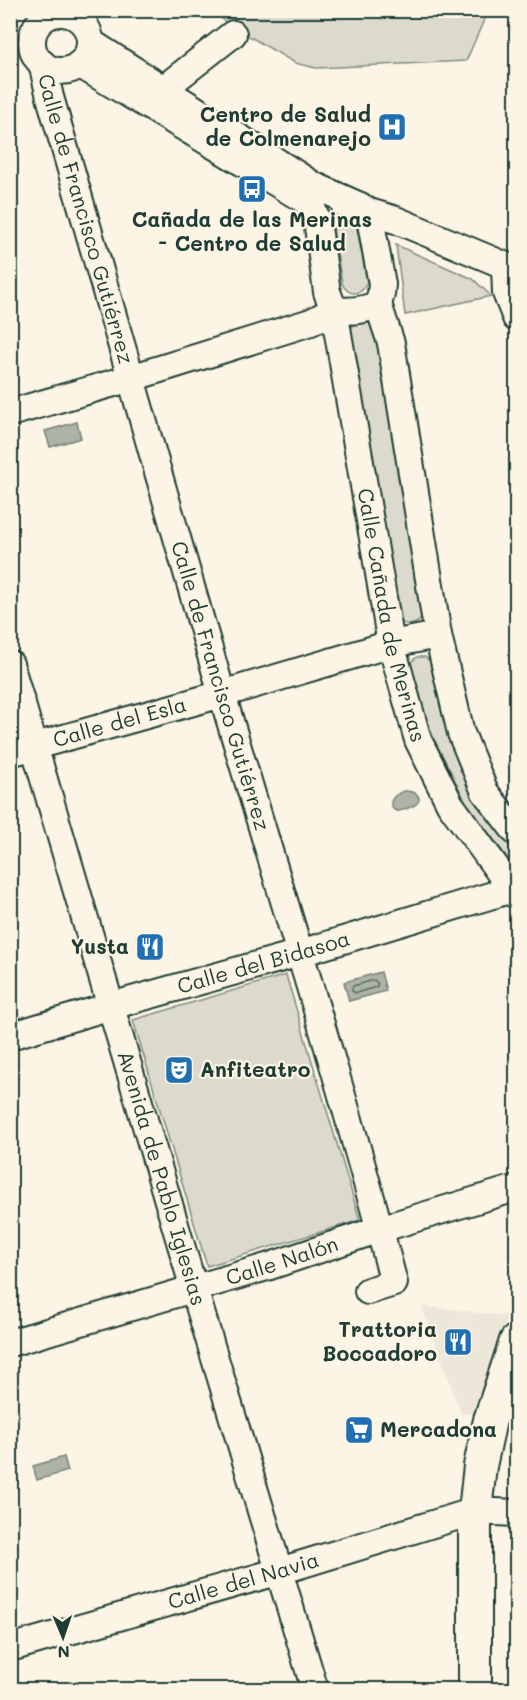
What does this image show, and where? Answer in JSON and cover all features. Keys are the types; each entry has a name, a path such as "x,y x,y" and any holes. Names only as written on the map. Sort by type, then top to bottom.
{"main road":[{"path":"475,1689 475,1511 480,1466 490,1420 516,1341"}],"street":[{"path":"22,10 33,39"},
{"path":"63,12 80,20 89,34 85,53 72,69 56,70 48,68 36,56 33,39 40,22 63,12"},
{"path":"163,89 232,34"},
{"path":"85,53 163,89 313,185 364,209"},
{"path":"85,53 303,199 312,208 317,220"},
{"name":"Calle de Francisco Gutiérrez","path":"42,63 222,694 380,1229 394,1283 368,1291"},
{"path":"317,220 331,206 346,204 396,220 511,268 506,293 516,318"},
{"path":"10,413 131,378 311,321 334,310 345,312 370,308 378,304 382,284 364,209"},
{"name":"Calle Cañada de Merinas","path":"317,220 327,292 334,310 391,644 418,740 450,804 515,891"},
{"name":"Calle Cañada de Merinas","path":"378,304 391,343 438,635 461,733 485,792 516,832"},
{"name":"Calle del Esla","path":"10,753 391,644 438,635"},
{"name":"Avenida de Pablo Iglesias","path":"10,664 315,1689"},
{"name":"Calle del Bidasoa","path":"10,1036 515,891"},
{"name":"Calle Nalón","path":"10,1343 270,1266 380,1229 516,1188"},
{"name":"Calle del Navia","path":"10,1648 280,1571 475,1511 516,1513"}],"shaded area":[{"path":"214,11 488,11 466,61 316,68 295,63 225,22"},
{"path":"342,218 350,219 356,225 367,282 362,290 355,293 348,291 342,283 333,231 335,223"},
{"path":"396,245 473,279 491,296 405,315"},
{"path":"365,321 376,329 423,617 412,624 399,621 349,331 355,323"},
{"path":"417,657 425,657 431,662 475,797 516,854 516,868 466,802 433,737 410,670 411,662"},
{"path":"286,975 360,1220 207,1266 133,1020"},
{"path":"422,1306 507,1316 474,1413 461,1414"}],"water":[{"path":"77,422 81,438 50,447 45,431"},
{"path":"404,791 414,793 419,800 414,806 396,811 391,806 393,798"},
{"path":"381,972 386,991 349,1001 344,982"},
{"path":"64,1457 68,1471 37,1480 33,1466"}],"place":[{"name":"Centro de Salud de Colmenarejo","path":"392,127"},
{"name":"Cañada de las Merinas - Centro de Salud","path":"252,189"},
{"name":"Yusta","path":"150,947"},
{"name":"Anfiteatro","path":"179,1070"},
{"name":"Trattoria Boccadoro","path":"458,1342"},
{"name":"Mercadona","path":"359,1430"}]}
